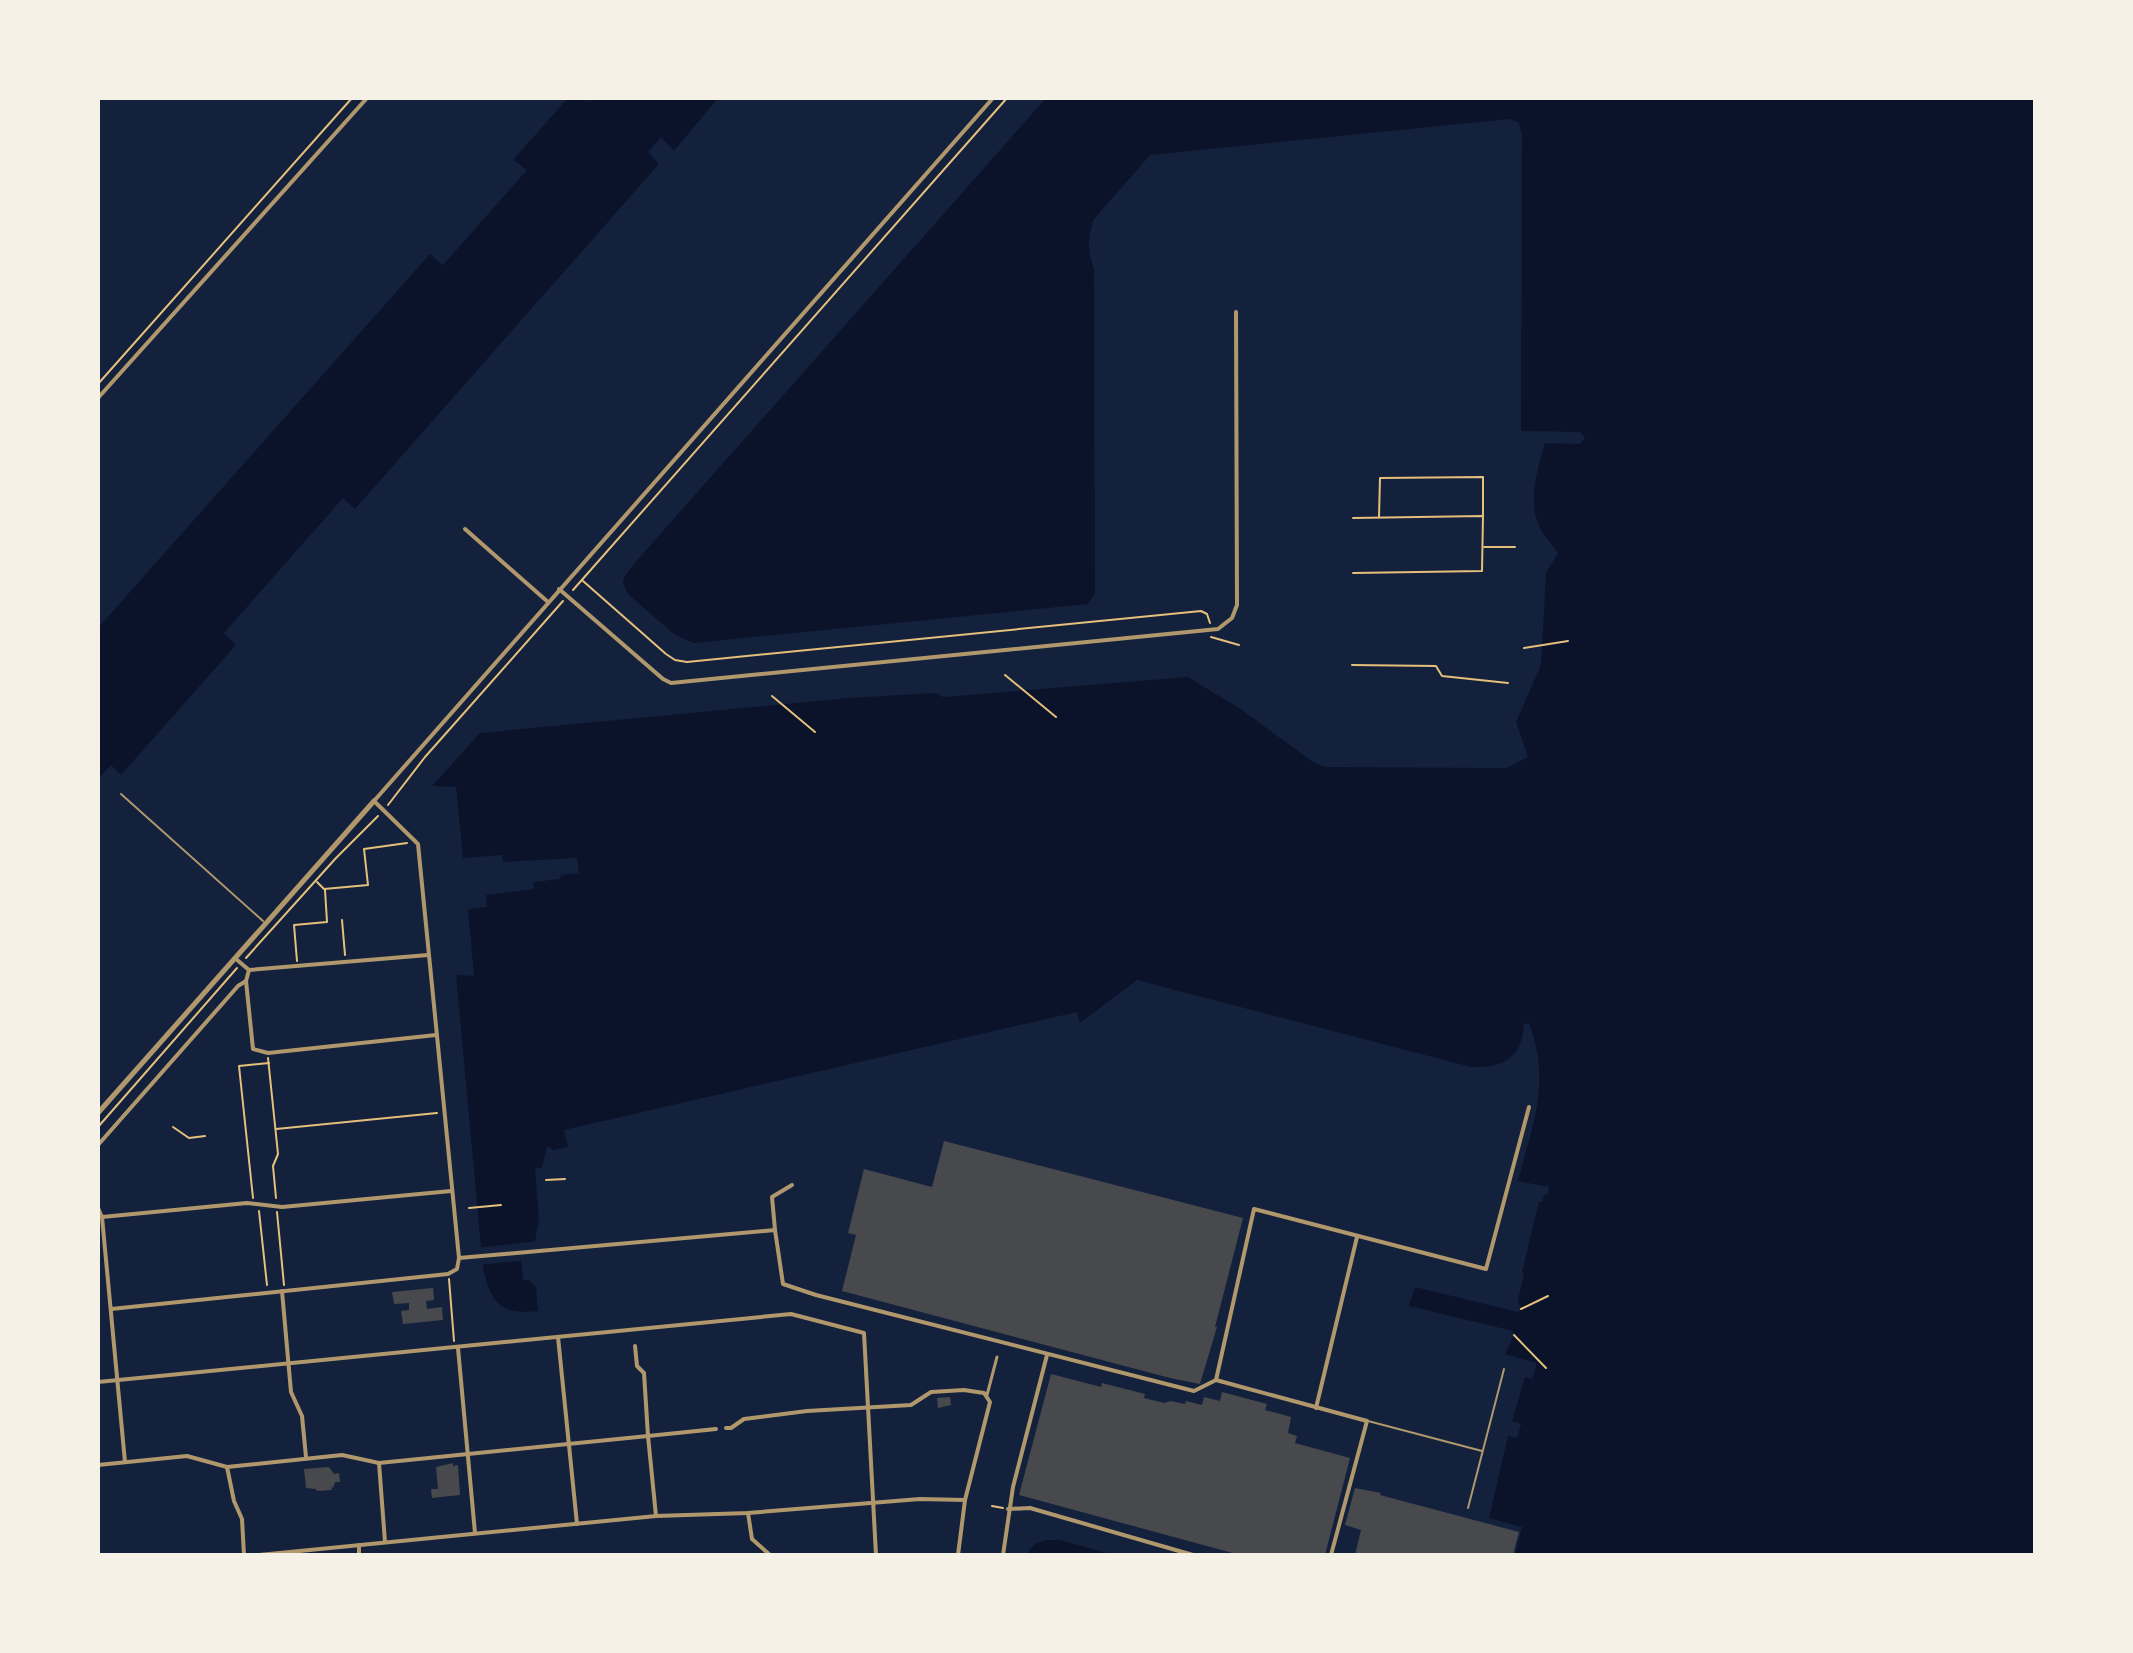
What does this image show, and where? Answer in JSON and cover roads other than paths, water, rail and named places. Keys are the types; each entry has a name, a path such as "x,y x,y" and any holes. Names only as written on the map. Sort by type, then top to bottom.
{"street":[{"path":"98,398 367,98"},
{"path":"98,1113 993,98"},
{"path":"559,589 671,683 1211,632 1229,622 1237,605 1236,312"},
{"path":"465,529 548,602"},
{"path":"111,1309 448,1274 457,1269 459,1258 416,841 374,801"},
{"path":"235,958 249,970 428,955"},
{"path":"249,970 246,981 253,1049 268,1053 436,1035"},
{"path":"98,1145 238,986 246,981"},
{"path":"1216,1380 1254,1209 1486,1269 1529,1107"},
{"path":"792,1185 772,1197 783,1284 1194,1391 1216,1380 1367,1421 1331,1555"},
{"path":"102,1217 451,1191"},
{"path":"98,1208 102,1217 125,1462"},
{"path":"459,1258 775,1230"},
{"path":"1316,1408 1357,1237"},
{"path":"282,1291 291,1392 302,1416 306,1457"},
{"path":"98,1382 791,1314 864,1333 876,1555"},
{"path":"558,1337 577,1524"},
{"path":"635,1346 637,1366 644,1373 656,1516"},
{"path":"456,1347 475,1533"},
{"path":"1003,1555 1008,1509 1047,1355"},
{"path":"958,1555 965,1500 990,1402 987,1395 997,1357"},
{"path":"726,1428 744,1419 911,1405 931,1392 970,1390 987,1395"},
{"path":"98,1465 191,1456 227,1467 342,1455 379,1463 716,1429"},
{"path":"379,1463 385,1542"},
{"path":"227,1467 234,1501 242,1519 244,1555"},
{"path":"259,1555 656,1516 748,1513 926,1498 965,1500"},
{"path":"1008,1509 1030,1508 1193,1555"},
{"path":"748,1513 752,1539 770,1555"},
{"path":"359,1545 359,1555"}],"lane":[{"path":"121,794 265,923"},
{"path":"1468,1508 1504,1369"},
{"path":"1367,1421 1483,1451"}],"water":[{"path":"568,98 582,98 587,102 590,98 718,98 674,151 661,137 648,152 659,164 355,509 343,498 224,633 236,645 121,775 111,765 98,779 98,628 430,254 443,265 527,170 513,160"},
{"path":"1046,98 2035,98 2035,1555 1515,1555 1522,1527 1489,1518 1508,1436 1517,1438 1521,1424 1512,1421 1525,1377 1532,1379 1537,1363 1505,1354 1513,1331 1409,1306 1415,1287 1518,1312 1521,1309 1518,1300 1522,1272 1539,1202 1548,1194 1549,1187 1518,1181 1534,1121 1539,1084 1539,1065 1529,1023 1524,1024 1519,1046 1509,1059 1492,1066 1471,1067 1137,980 1080,1023 1077,1012 564,1130 568,1147 553,1150 547,1146 542,1168 535,1168 539,1218 535,1241 520,1244 523,1280 529,1280 536,1287 538,1311 514,1311 494,1298 483,1268 456,975 474,976 468,909 487,907 486,895 534,889 533,882 579,873 577,858 503,862 502,855 463,858 456,787 432,786 480,733 848,698 936,693 943,697 1188,677 1324,767 1507,768 1528,757 1516,722 1541,665 1546,573 1558,553 1537,521 1534,499 1536,476 1545,443 1580,444 1585,438 1580,432 1521,431 1522,136 1519,123 1509,119 1150,155 1094,219 1089,244 1094,268 1095,594 1088,604 694,643 675,635 628,594 623,584 624,577 633,565"},
{"path":"1060,1540 1114,1555 1028,1555 1035,1544"}]}
